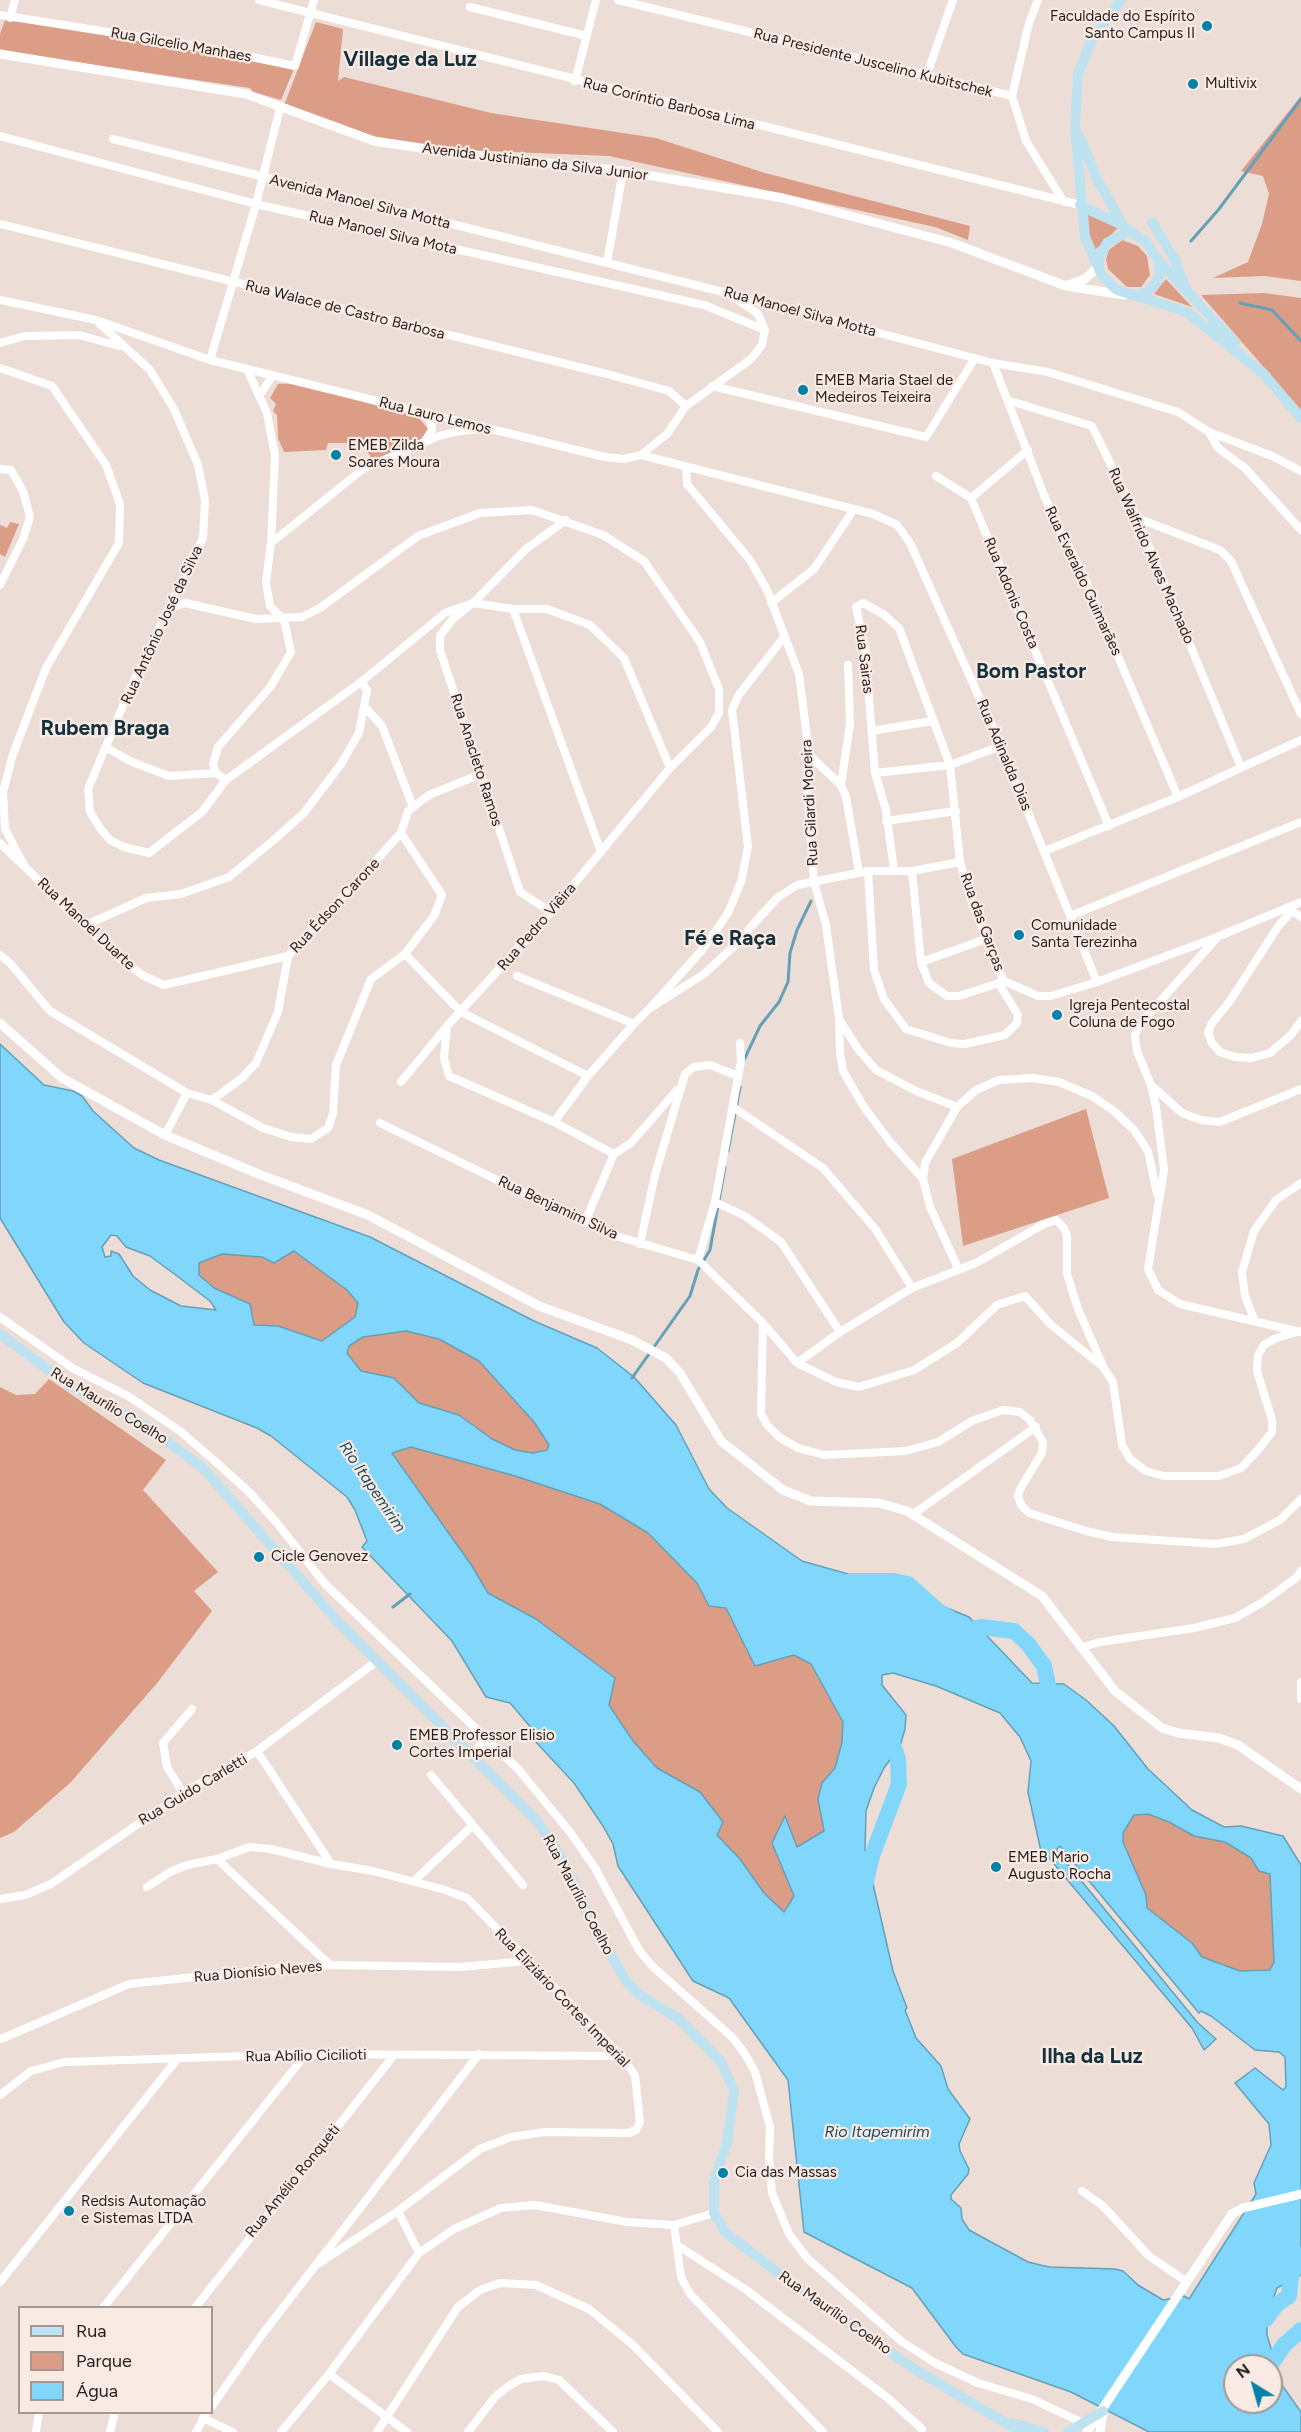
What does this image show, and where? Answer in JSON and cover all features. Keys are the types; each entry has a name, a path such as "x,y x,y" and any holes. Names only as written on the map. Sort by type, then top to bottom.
{"main road":[{"path":"1121,0 1090,43 1078,75 1075,127 1080,205 1085,237 1108,283 1126,295 1187,312 1266,376"},
{"path":"1075,127 1097,179 1127,229"},
{"path":"1080,205 1104,214 1145,241 1158,260 1266,376 1301,418"},
{"path":"1152,222 1175,260 1186,290"},
{"path":"1099,266 1099,258 1107,243 1127,229"},
{"path":"1126,295 1146,293 1155,284 1160,275 1158,260"},
{"name":"Rua Maurílio Coelho","path":"0,1334 69,1386 143,1424 202,1467 313,1595 471,1754 550,1838 613,1962 626,1981 640,1996 679,2019 721,2062 734,2091 734,2107 727,2143 714,2181 714,2213 724,2232 790,2282 940,2385 1006,2422"},
{"path":"1068,2432 1085,2428 1105,2409"},
{"path":"1006,2422 1021,2432"},
{"path":"1006,2422 1044,2432"}],"street":[{"path":"10,18 15,0"},
{"name":"Rua Coríntio Barbosa Lima","path":"259,0 575,81 1080,205"},
{"name":"Rua Gilcelio Manhaes","path":"0,15 198,46 295,66 314,0"},
{"path":"575,81 597,0"},
{"name":"Rua Presidente Juscelino Kubitschek","path":"618,0 926,77 1012,96 1026,141 1064,202"},
{"path":"926,77 953,0"},
{"path":"1012,96 1029,23 1038,0"},
{"path":"470,6 587,36"},
{"name":"Avenida Justiniano da Silva Junior","path":"0,54 246,94 374,141 454,153 623,171 783,198 951,243 1066,286 1126,295"},
{"path":"210,360 256,204 280,108"},
{"name":"Rua Manoel Silva Mota","path":"0,136 256,204 704,305 765,330"},
{"name":"Avenida Manoel Silva Motta","path":"113,139 607,263"},
{"path":"607,263 623,171"},
{"name":"Rua Walace de Castro Barbosa","path":"0,224 607,374 669,391 686,406"},
{"name":"Rua Manoel Silva Motta","path":"607,263 993,363 1048,372 1178,412 1209,432"},
{"path":"1066,286 1085,279 1099,266"},
{"path":"641,455 667,434 686,406 751,359 762,345 765,330 758,314 731,294"},
{"name":"Rua Lauro Lemos","path":"0,300 96,320 210,360 486,429 605,457 624,459 641,455 873,514"},
{"name":"Rua Antônio José da Silva","path":"96,320 150,370 174,409 198,465 205,500 203,538 129,691 88,789 90,812 110,840 124,847 149,853 202,812 225,780"},
{"path":"0,343 25,336 79,335 123,347"},
{"path":"712,386 926,437 975,358"},
{"name":"Rua Everaldo Guimarães","path":"993,363 1010,401 1046,500 1085,579 1178,797"},
{"path":"0,368 52,386 106,465 120,504 119,543 46,668 13,754 3,792 5,829 24,865"},
{"path":"246,369 267,413 275,456 271,543 266,582 270,606 284,620 291,652 271,686 218,747 213,764 216,773 225,780 361,682 445,613 472,603 513,609 547,609 590,625 624,658 670,768"},
{"path":"259,396 273,375"},
{"name":"Rua Walfrido Alves Machado","path":"1010,401 1092,426 1137,518 1241,767"},
{"path":"422,445 432,430 431,422 424,413"},
{"path":"271,543 363,469 454,432 486,429"},
{"path":"1209,432 1272,456 1301,471"},
{"path":"1209,432 1218,448 1245,468 1301,531"},
{"path":"936,476 971,498 1028,450"},
{"name":"Rua Gilardi Moreira","path":"686,467 687,484 750,560 771,603 800,674 814,882 826,925 839,1019 858,1049 876,1070 916,1091 957,1107"},
{"path":"0,469 11,470 23,491 30,517 23,539 0,585"},
{"name":"Rua Adonis Costa","path":"971,498 1109,826"},
{"path":"771,603 814,569 854,509"},
{"name":"Rua Pedro Viêira","path":"170,608 185,603 256,620 284,620 302,617 320,608 418,536 480,513 532,510 566,520 603,535 644,561 700,642 719,689 718,713 711,727 670,768 551,912 448,1025 401,1082"},
{"name":"Rua Adinalda Dias","path":"873,514 897,525 910,543 1001,746 1097,982"},
{"path":"1137,518 1220,550 1232,561 1301,714"},
{"name":"Rua Anacleto Ramos","path":"551,912 520,892 440,650 440,636 452,620 526,549 566,520"},
{"name":"Rua Sairas","path":"894,870 875,773 865,648 856,608 863,603 883,614 899,628 950,765"},
{"path":"513,609 601,852"},
{"path":"555,1122 588,1076 703,949 728,913 741,882 748,847 732,710 738,696 784,636"},
{"path":"841,785 850,724 848,665"},
{"path":"86,926 146,898 181,894 229,877 304,813 341,764 354,741 365,707 367,690 361,682"},
{"path":"365,707 382,726 413,807 429,795 481,774"},
{"path":"871,731 932,721"},
{"path":"1045,851 1178,797 1301,740"},
{"path":"875,773 950,765 1001,746"},
{"path":"107,748 132,762 169,776 216,773"},
{"path":"807,753 841,785 846,797 864,872 874,970 884,999 906,1029 940,1040 965,1044 1005,1035 1017,1023 1018,1015 1002,982 959,996 947,996 929,983 921,962 912,871"},
{"name":"Rua das Garças","path":"950,765 960,862 1002,982 1038,996 1051,996 1097,982 1289,910 1301,902"},
{"name":"Rua Édson Carone","path":"212,1100 242,1078 256,1063 278,1012 288,957 401,834 408,811 413,807"},
{"path":"886,821 956,811"},
{"path":"1070,916 1301,822"},
{"path":"0,955 10,963 50,1011 187,1093 212,1100 263,1128 291,1137 311,1139 328,1128 333,1114 336,1065 350,1036 360,1001 371,979 405,954 434,916 442,895 401,834"},
{"name":"Rua Manoel Duarte","path":"0,843 136,971 164,985 288,957"},
{"path":"649,1009 685,989 704,974 732,948 777,898 797,885 864,872 912,871 960,862"},
{"path":"1301,917 1289,910 1230,1001 1212,1023 1208,1033 1212,1043 1220,1052 1251,1058 1270,1053 1291,1035 1301,1021"},
{"path":"1216,937 1139,1024 1135,1036 1137,1050 1151,1085 1161,1130 1164,1170 1148,1269 1158,1290 1180,1304 1254,1319 1300,1332"},
{"path":"921,962 986,939"},
{"path":"405,954 461,1012 588,1076"},
{"path":"517,976 634,1024"},
{"path":"839,1019 843,1071 862,1104 883,1133 923,1179"},
{"path":"0,1023 62,1078 165,1135 261,1175 368,1215 540,1306 632,1340 666,1358 680,1373 720,1441 760,1474 796,1497 811,1501 879,1503 912,1515 1042,1596 1115,1691 1162,1728 1178,1733 1219,1738 1238,1745 1301,1790"},
{"path":"448,1025 444,1058 449,1076 555,1122 614,1154"},
{"path":"698,1260 715,1202 738,1076 740,1043"},
{"path":"640,1244 685,1074 694,1067 710,1065 738,1076"},
{"path":"958,1268 930,1207 923,1179 926,1163 937,1139 957,1107 976,1090 999,1080 1033,1078 1059,1082 1092,1096 1134,1130 1148,1151 1158,1198"},
{"path":"1151,1085 1182,1113 1202,1120 1220,1122 1301,1089"},
{"path":"585,1222 614,1154 631,1143 680,1087"},
{"path":"165,1135 187,1093"},
{"path":"733,1107 823,1168 876,1230 912,1288"},
{"name":"Rua Benjamim Silva","path":"380,1123 606,1233 698,1260 763,1323 797,1363"},
{"path":"1254,1319 1245,1296 1242,1272 1254,1231 1276,1200 1301,1183"},
{"path":"715,1202 745,1216 781,1242 840,1332"},
{"path":"1103,1367 1050,1324 1025,1296 1016,1297 997,1305 957,1343 914,1370 874,1385 859,1387 836,1382 797,1363 840,1332 912,1288 958,1268 976,1263 1044,1224 1056,1220 1064,1228 1067,1236 1067,1274 1078,1309 1103,1367 1113,1382 1122,1445 1130,1460 1146,1471 1164,1476 1219,1476 1241,1468 1272,1432 1272,1420 1257,1371 1258,1355 1264,1345 1274,1339 1300,1332"},
{"path":"0,1317 74,1369 128,1395 180,1431 249,1492 325,1584 518,1769 570,1832 595,1869 639,1950 652,1966 725,2031 745,2054 755,2072 766,2110 772,2193 796,2246 901,2341 935,2363 978,2383 1032,2398 1061,2411 1085,2428"},
{"path":"763,1323 761,1413 767,1425 779,1437 798,1448 824,1455 906,1451 938,1442 972,1421 1003,1410 1020,1413 1036,1427 1043,1442 1042,1453 1020,1489 1018,1496 1021,1505 1029,1513 1086,1531 1112,1537 1216,1544 1244,1539 1271,1525 1280,1520 1301,1499"},
{"path":"912,1515 1036,1427"},
{"path":"1083,1647 1100,1642 1194,1628 1235,1618 1263,1602 1296,1578 1301,1571"},
{"path":"313,1595 325,1584"},
{"name":"Rua Guido Carletti","path":"0,1899 25,1895 51,1884 183,1793 257,1751 377,1661"},
{"path":"1301,1683 1301,1699"},
{"path":"183,1793 167,1767 164,1743 192,1709"},
{"path":"471,1754 487,1740"},
{"path":"257,1751 331,1864"},
{"path":"431,1775 523,1885"},
{"path":"414,1881 472,1826"},
{"name":"Rua Eliziário Cortes Imperial","path":"147,1887 170,1872 187,1865 217,1859 249,1847 270,1849 414,1881 467,1898 621,2056 635,2075 640,2122 636,2130 628,2133 545,2132 511,2138 480,2149 398,2211 318,2264"},
{"path":"217,1859 330,1965"},
{"name":"Rua Dionísio Neves","path":"1,2039 129,1984 330,1965 461,1967 526,1961"},
{"path":"104,2306 306,2054"},
{"name":"Rua Abílio Cicilioti","path":"0,2095 31,2071 65,2062 306,2054 621,2056"},
{"path":"213,2405 261,2336 479,2054"},
{"name":"Rua Amélio Ronqueti","path":"196,2306 394,2055"},
{"path":"0,2282 178,2058"},
{"path":"1082,2191 1102,2205 1129,2238 1149,2256 1187,2282"},
{"path":"1100,2432 1105,2409 1226,2220 1243,2208 1301,2194"},
{"path":"281,2432 329,2374 419,2253 454,2229 501,2208 535,2205 627,2222 674,2224 714,2213"},
{"path":"398,2211 419,2253"},
{"path":"674,2224 681,2277 690,2294 823,2432"},
{"path":"677,2245 745,2289 889,2399 922,2429"},
{"path":"376,2432 458,2307 480,2290 500,2283 536,2285 589,2309 632,2344 718,2432"},
{"path":"329,2374 406,2432"},
{"path":"468,2432 495,2397 507,2387 521,2379 544,2376 559,2380 613,2432"},
{"path":"36,2432 39,2414"},
{"path":"110,2432 114,2414"},
{"path":"196,2432 205,2415 233,2432"}],"green space":[{"path":"5,20 80,30 294,69 281,100 253,92 250,88 0,51 0,34"},
{"path":"316,22 343,29 338,81 344,77 491,113 656,138 765,173 970,226 968,240 935,227 609,156 463,150 375,137 283,108"},
{"path":"1301,96 1301,281 1265,276 1213,278 1248,262 1262,224 1269,194 1263,176 1241,171"},
{"path":"1086,214 1118,228 1095,250 1089,234"},
{"path":"1122,240 1138,246 1147,256 1150,275 1141,287 1127,287 1108,269 1106,259 1109,250"},
{"path":"1166,279 1192,307 1154,294"},
{"path":"1264,293 1301,298 1301,410 1201,295"},
{"path":"295,383 418,417 429,430 420,440 374,462 362,443 328,443 326,450 284,452 278,438 277,415 273,411 276,404 270,398 278,384"},
{"path":"10,522 19,524 5,557 0,554 0,525 7,528"},
{"path":"1086,1109 1109,1198 963,1246 952,1159"},
{"path":"294,1251 347,1290 358,1303 355,1317 322,1341 278,1326 253,1325 250,1304 214,1288 199,1275 199,1263 222,1254 262,1257 274,1263"},
{"path":"406,1331 439,1339 479,1361 534,1422 549,1445 547,1450 533,1453 515,1450 492,1439 459,1415 419,1403 394,1378 361,1371 347,1353 349,1346 363,1337"},
{"path":"49,1379 166,1460 143,1490 218,1572 194,1591 212,1611 158,1682 71,1782 14,1832 0,1838 0,1387 16,1395 35,1394"},
{"path":"411,1447 515,1476 600,1504 648,1533 697,1583 709,1606 726,1608 755,1666 794,1655 811,1664 843,1722 842,1742 835,1768 822,1783 818,1798 824,1831 797,1848 786,1817 772,1843 794,1896 783,1912 764,1893 740,1859 717,1835 700,1792 657,1768 633,1741 609,1704 615,1678 536,1619 488,1593 472,1566 392,1453"},
{"path":"1148,1814 1169,1822 1194,1836 1225,1841 1251,1858 1259,1871 1270,1874 1274,1962 1270,1970 1240,1971 1202,1957 1192,1943 1147,1908 1146,1895 1123,1842 1123,1833 1127,1821 1134,1815"}],"water":[{"name":"Rio Itapemirim","path":"0,1044 44,1085 73,1091 82,1096 93,1111 134,1148 159,1160 370,1237 534,1321 597,1348 634,1377 676,1425 709,1489 727,1508 802,1561 901,1589 969,1617 1032,1683 1064,1684 1086,1700 1114,1726 1148,1769 1192,1810 1224,1827 1241,1826 1283,1836 1301,1865 1301,2275 1277,2288 1267,2316 1267,2335 1273,2354 1223,2354 1223,2414 1283,2414 1283,2386 1301,2412 1301,2432 1149,2432 1071,2392 963,2354 912,2288 804,2232 788,2080 729,1998 693,1981 618,1866 613,1844 603,1826 574,1783 535,1741 539,1737 510,1703 486,1697 452,1641 362,1547 367,1541 355,1510 347,1497 271,1436 257,1428 143,1383 84,1343 64,1322 0,1218","holes":["111,1235 117,1236 126,1247 150,1256 210,1301 216,1310 181,1306 150,1290 133,1276 119,1254 111,1251 111,1256 105,1257 102,1247","294,1251 347,1290 358,1303 355,1317 322,1341 278,1326 254,1325 250,1304 214,1288 199,1275 199,1263 222,1254 262,1257 274,1263","406,1331 439,1339 479,1361 534,1422 549,1445 547,1450 533,1453 515,1450 492,1439 459,1415 419,1403 394,1378 361,1371 347,1353 349,1346 363,1337","411,1447 515,1476 600,1504 648,1533 697,1583 709,1606 726,1608 755,1666 794,1655 811,1664 843,1722 842,1742 835,1768 822,1783 818,1799 824,1831 797,1847 785,1816 772,1843 794,1896 784,1912 764,1893 740,1859 717,1835 723,1822 700,1792 657,1768 633,1741 609,1705 615,1678 536,1619 488,1593 472,1566 392,1453","893,1673 936,1686 1000,1713 1020,1737 1031,1761 1028,1792 1042,1856 1048,1857 1192,2028 1204,2050 1216,2039 1198,2023 1056,1850 1060,1846 1199,2013 1201,2011 1211,2016 1255,2050 1279,2052 1285,2057 1286,2087 1283,2090 1255,2068 1235,2083 1269,2124 1271,2145 1254,2183 1256,2194 1189,2299 1184,2296 1163,2300 1138,2285 1123,2271 1115,2269 1049,2267 1028,2262 969,2230 962,2219 961,2208 951,2199 951,2195 968,2174 969,2169 959,2144 970,2119 948,2089 941,2066 916,2038 905,2010 907,2008 893,1971 865,1849 866,1811 884,1768 900,1746 905,1729 906,1715 882,1685 882,1675","1148,1814 1169,1822 1194,1836 1225,1842 1251,1858 1259,1871 1270,1874 1274,1962 1270,1970 1240,1971 1202,1957 1192,1943 1147,1908 1146,1895 1123,1842 1123,1833 1134,1815"]}],"waterway":[{"path":"1191,241 1219,209 1301,99"},
{"path":"1240,303 1272,310 1301,341"},
{"path":"744,1060 760,1026 779,1002 788,982 790,953 797,930 811,901"},
{"path":"728,1151 740,1087"},
{"path":"632,1378 690,1296 698,1270 710,1250 725,1167"},
{"name":"Rio Itapemirim","path":"851,1581 894,1581 908,1584 937,1610 968,1630 981,1627 1014,1631 1028,1644 1044,1666 1052,1704"},
{"path":"393,1607 410,1594"},
{"name":"Rio Itapemirim","path":"865,1886 872,1856 899,1784 898,1759 889,1733"},
{"name":"Rio Itapemirim","path":"1250,2330 1257,2320 1266,2319 1276,2305 1289,2296 1291,2276 1301,2255"},
{"name":"Rio Itapemirim","path":"1278,2354 1284,2345 1301,2330"}],"place":[{"name":"Faculdade do Espírito Santo Campus II","path":"1207,26"},
{"name":"Multivix","path":"1193,84"},
{"name":"EMEB Maria Stael de Medeiros Teixeira","path":"803,390"},
{"name":"EMEB Zilda Soares Moura","path":"336,455"},
{"name":"Comunidade Santa Terezinha","path":"1019,935"},
{"name":"Igreja Pentecostal Coluna de Fogo","path":"1057,1015"},
{"name":"Cicle Genovez","path":"259,1557"},
{"name":"EMEB Professor Elisio Cortes Imperial","path":"397,1745"},
{"name":"EMEB Mario Augusto Rocha","path":"996,1867"},
{"name":"Cia das Massas","path":"723,2173"},
{"name":"Redsis Automação e Sistemas LTDA","path":"69,2211"}],"district":[{"name":"Village da Luz","path":"410,60"},
{"name":"Bom Pastor","path":"1031,672"},
{"name":"Rubem Braga","path":"105,729"},
{"name":"Fé e Raça","path":"730,939"},
{"name":"Ilha da Luz","path":"1092,2057"}]}
